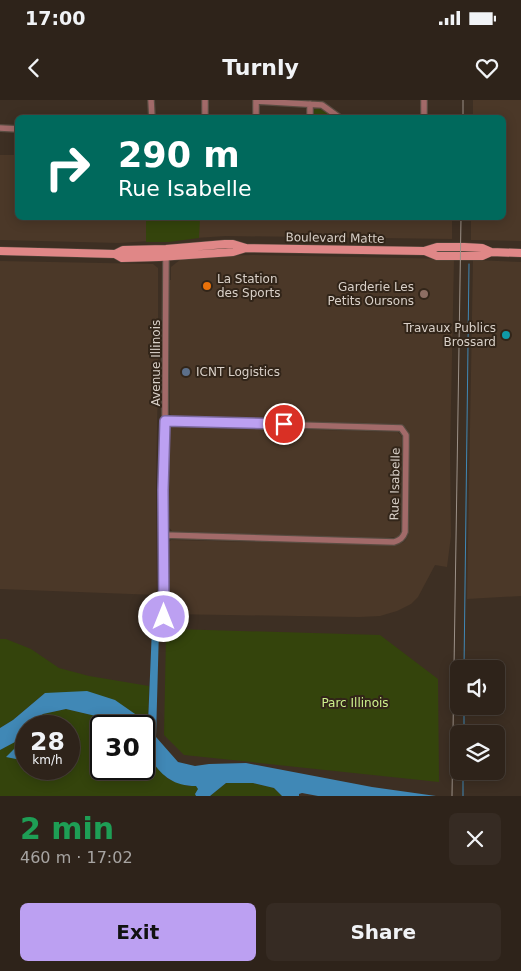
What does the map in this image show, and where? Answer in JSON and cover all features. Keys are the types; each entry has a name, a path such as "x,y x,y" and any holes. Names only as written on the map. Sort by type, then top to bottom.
{"main road":[{"name":"Boulevard Matte","path":"0,250 115,254 122,258 233,244 246,248 424,251 437,247 464,247 482,248 491,252 521,253"}],"street":[{"path":"152,100 152,115"},
{"path":"205,100 205,115"},
{"path":"256,115 256,100 322,105 336,115"},
{"path":"424,100 424,115"},
{"path":"310,104 310,115"},
{"path":"0,128 15,129"},
{"name":"Avenue Illinois","path":"166,253 163,490 164,613 166,626"},
{"name":"Rue Isabelle","path":"164,535 394,542 399,540 404,532 406,446 406,435 401,428 165,421"}],"shaded area":[{"path":"473,100 521,100 521,241 471,240 471,220 506,220 506,115 473,115"},
{"path":"0,155 15,155 15,220 452,220 452,239 226,236 119,243 0,240"},
{"path":"252,255 454,259 450,452 451,536 447,567 435,565 418,597 411,604 397,611 380,616 359,617 168,614 168,546 171,540 396,545 404,542 409,533 410,437 406,428 399,424 173,417 170,414 171,267 181,259"},
{"path":"473,260 521,262 521,596 467,599"},
{"path":"0,261 153,264 158,268 157,595 0,589"},
{"path":"173,426 398,432 402,437 400,534 397,537 384,538 172,531 168,526 169,429"}],"green space":[{"path":"318,108 330,115 313,115 314,110"},
{"path":"146,220 200,220 199,238 169,242 146,242"},
{"name":"Parc Illinois","path":"174,629 380,635 438,679 439,782 184,755 164,735 166,636"},
{"path":"0,639 6,639 31,649 59,668 89,676 149,686 148,715 118,715 45,693 19,715 15,715 13,720 0,728"},
{"path":"66,709 92,715 90,780 155,780 155,764 168,779 188,786 196,786 199,789 195,794 196,796 0,796 0,750 15,742 15,780 80,780 80,715 43,714"},
{"path":"226,783 253,783 274,788 282,796 210,796"}],"water":[{"path":"152,628 159,629 156,737 178,762 195,766 246,763 372,787 436,796 318,796 302,793 299,796 282,796 274,788 253,783 226,783 210,796 196,796 195,794 198,789 196,786 171,780 155,765 155,715 148,715"},
{"path":"87,691 115,700 137,715 92,715 66,709 42,715 19,715 45,693"},
{"path":"15,718 15,742 0,750 0,728"},
{"path":"15,748 15,759 6,757"}],"waterway":[{"path":"464,660 469,264"},
{"path":"464,715 464,725"},
{"path":"463,780 463,796"}],"railway":[{"path":"463,100 463,115"},
{"path":"452,796 461,220"}],"place":[{"name":"La Station des Sports","path":"207,286"},
{"name":"Garderie Les Petits Oursons","path":"424,294"},
{"name":"Travaux Publics Brossard","path":"506,335"},
{"name":"ICNT Logistics","path":"186,372"}],"route":[{"path":"164,617 163,490 165,421 284,424"}]}
